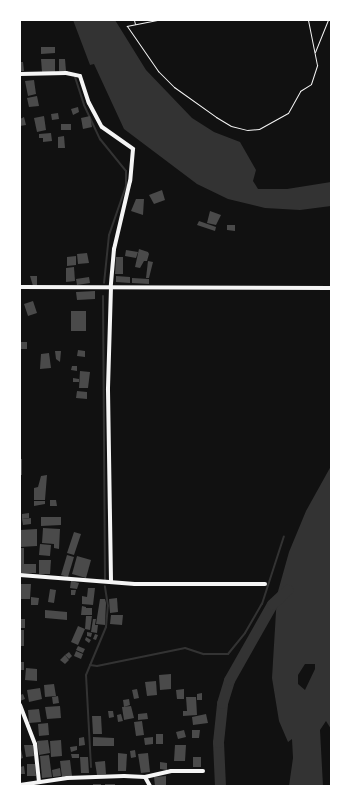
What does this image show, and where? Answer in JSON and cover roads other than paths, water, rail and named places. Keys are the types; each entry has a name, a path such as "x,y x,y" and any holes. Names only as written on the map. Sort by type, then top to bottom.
{"street":[{"path":"20,74 66,73 80,76 89,103 102,126 132,148 130,181 114,249 111,287 108,390 111,582"},
{"path":"20,287 331,288"},
{"path":"20,575 111,582 265,584"},
{"path":"20,705 35,744 38,782"},
{"path":"20,785 95,776 145,777 171,771 203,771"},
{"path":"145,777 150,786"}],"waterway":[{"path":"75,77 84,105 100,139 126,171 126,186 109,235 104,283"},
{"path":"103,296 105,581"},
{"path":"90,665 97,666 185,648 204,654 228,654 245,633 262,604 284,536"},
{"path":"91,767 86,675 106,627 108,606 105,586"},
{"path":"220,786 218,742 222,703 229,680 272,604 287,590"}]}
